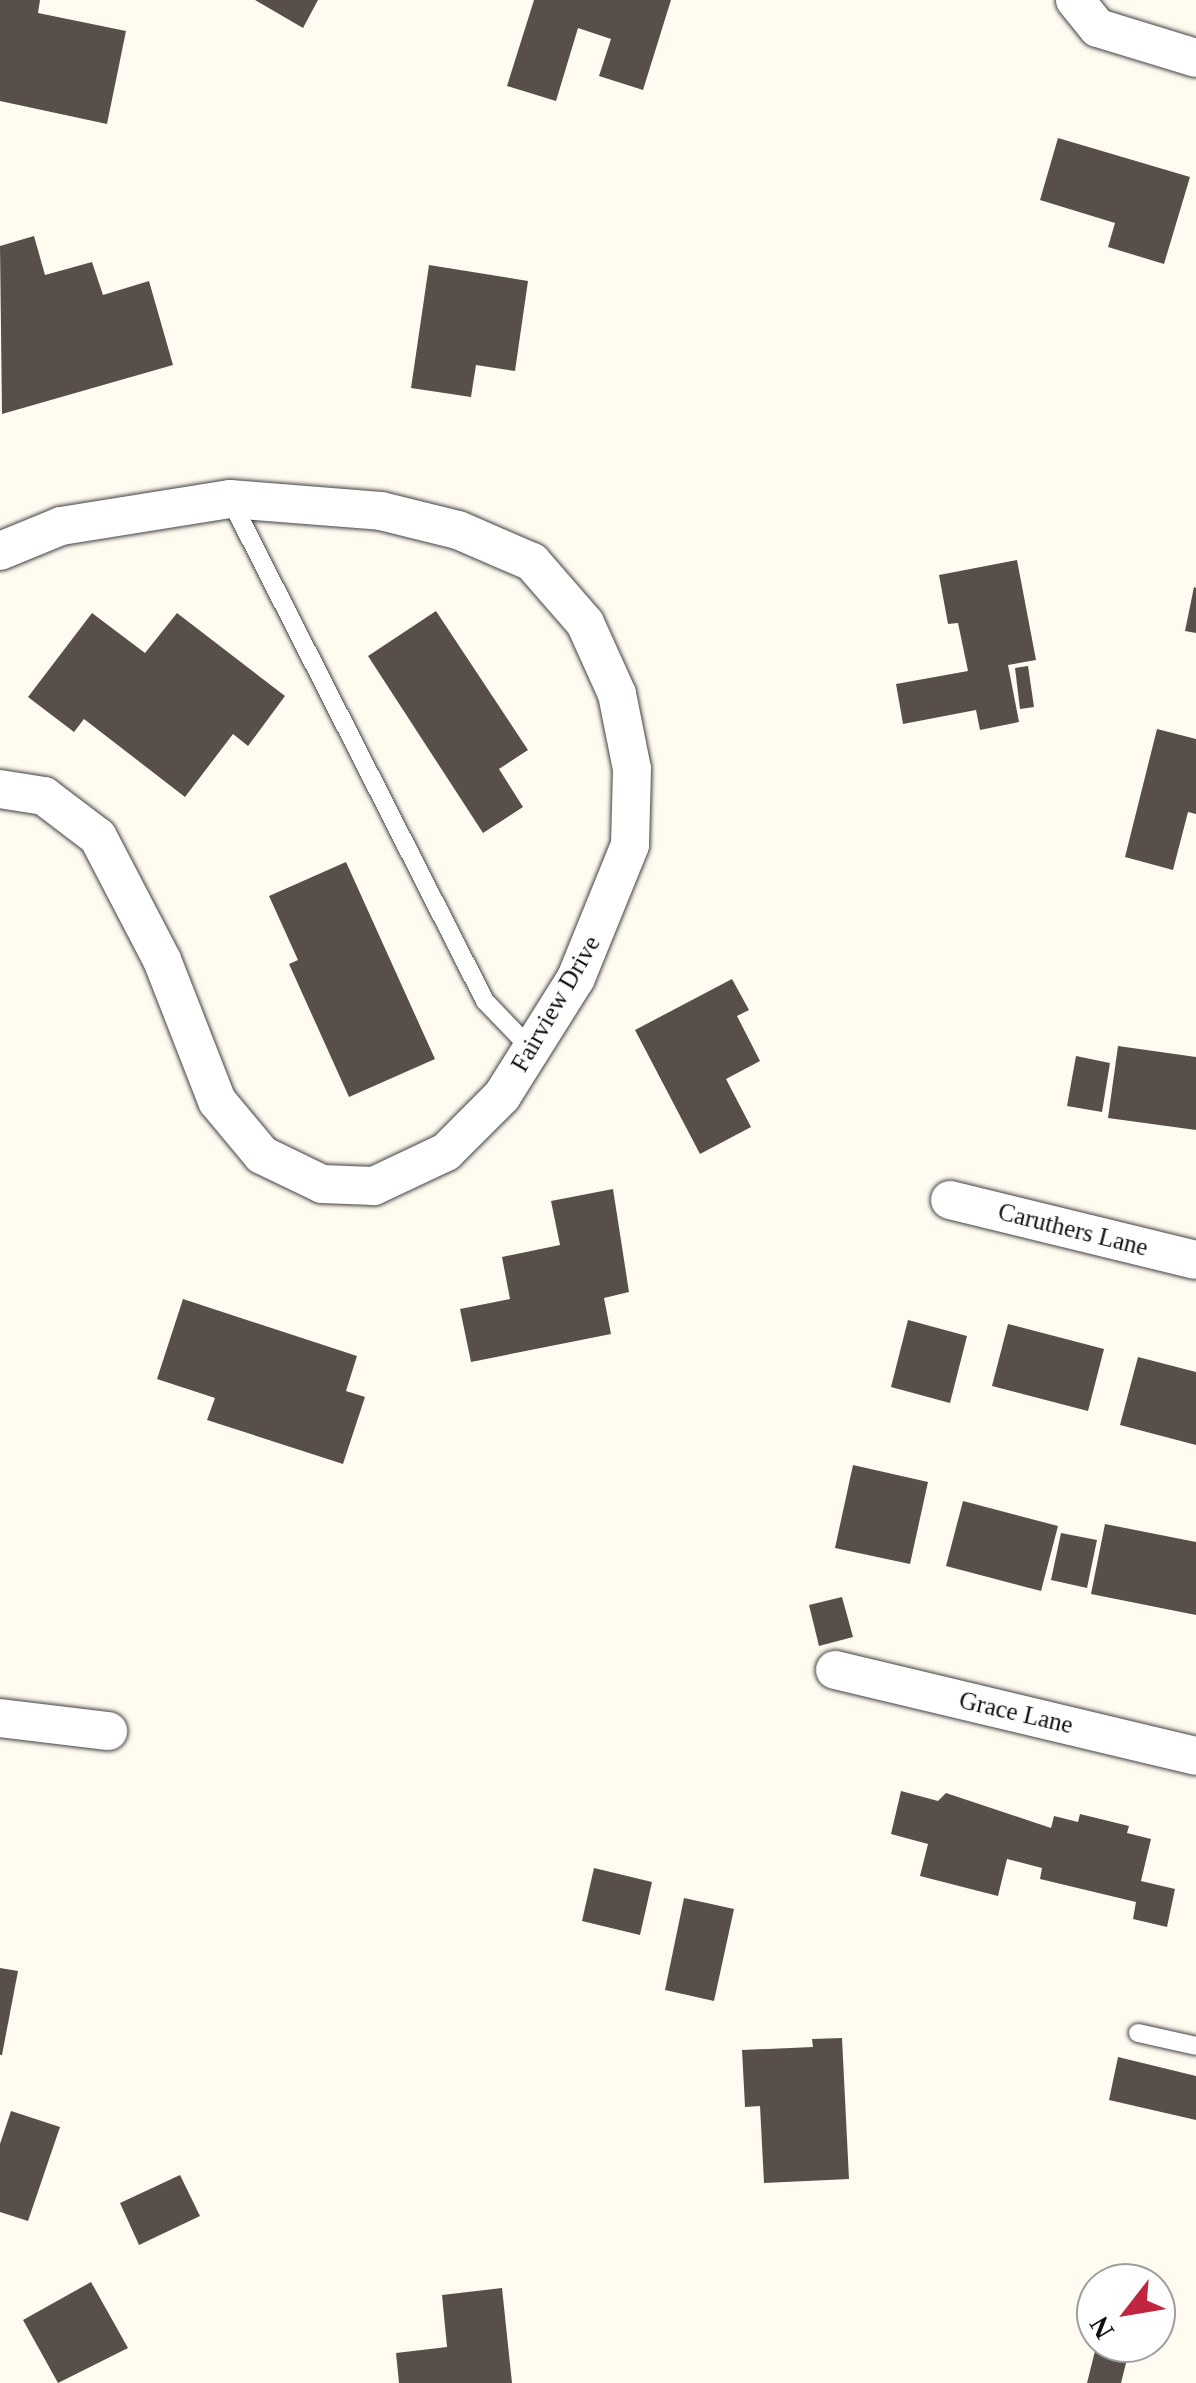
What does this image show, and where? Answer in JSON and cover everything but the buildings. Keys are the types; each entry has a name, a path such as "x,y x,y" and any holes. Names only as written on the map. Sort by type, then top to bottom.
{"street":[{"path":"1075,0 1098,28 1196,58"},
{"name":"Fairview Drive","path":"0,552 61,526 230,499 381,511 458,530 532,562 585,624 617,694 632,769 630,844 592,946 502,1096 446,1152 374,1186 322,1184 262,1154 217,1101 162,960 98,836 44,796 0,789"},
{"name":"Caruthers Lane","path":"950,1200 1196,1260"},
{"name":"Grace Lane","path":"835,1670 1196,1756"},
{"path":"0,1718 108,1731"}],"lane":[{"path":"230,499 485,1001 531,1049"},
{"path":"1138,2033 1196,2046"}]}
